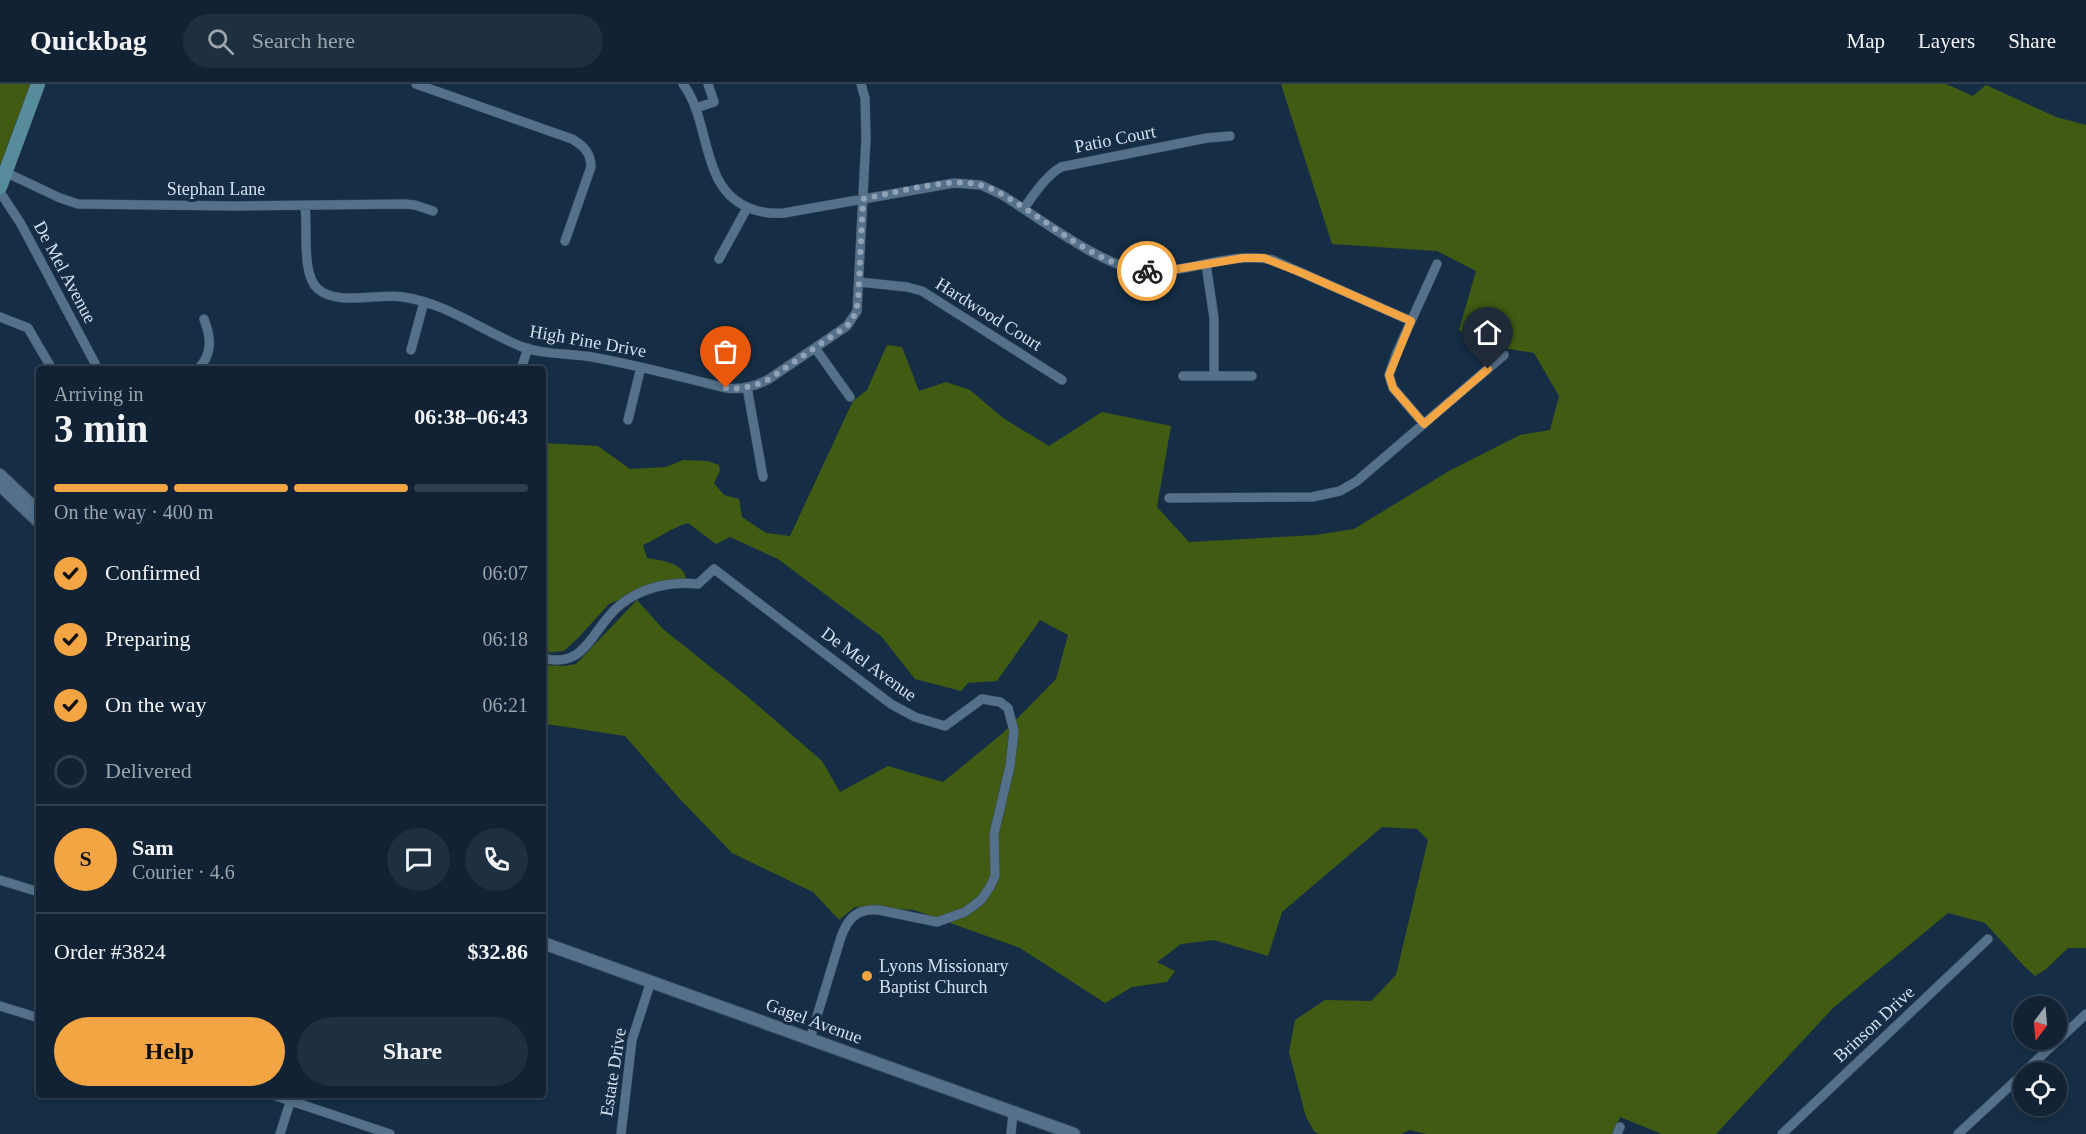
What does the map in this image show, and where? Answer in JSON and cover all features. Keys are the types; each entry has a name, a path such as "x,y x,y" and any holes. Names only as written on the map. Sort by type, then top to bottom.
{"main road":[{"path":"0,187 38,84"}],"street":[{"path":"416,84 572,140 584,148 590,157 591,167 565,242"},
{"path":"683,84 696,108 714,173 719,183 730,196 747,207 775,214 954,183 973,184 989,188 1097,255 1124,267 1151,272 1255,257 1272,260 1411,321"},
{"path":"696,108 714,102 708,84"},
{"name":"High Pine Drive","path":"305,206 309,275 319,290 337,297 403,297 443,309 528,348 586,356 738,389 769,379 847,326 857,311 866,117 865,98 861,84"},
{"name":"Patio Court","path":"1024,208 1035,191 1061,167 1207,138 1230,136"},
{"name":"Stephan Lane","path":"5,172 78,204 305,206 405,204 433,211"},
{"name":"De Mel Avenue","path":"0,192 21,224 96,366"},
{"path":"719,259 747,207"},
{"path":"1206,264 1214,318 1214,376"},
{"path":"1424,424 1393,388 1389,375 1437,264"},
{"name":"Hardwood Court","path":"859,282 907,287 922,291 1062,380"},
{"path":"411,350 423,302"},
{"path":"0,317 28,328 50,366"},
{"path":"201,366 210,351 204,319"},
{"path":"522,366 528,348"},
{"path":"815,348 850,397"},
{"path":"1168,498 1302,498 1330,494 1357,481 1504,355"},
{"path":"628,420 631,416 631,405 641,367"},
{"path":"1182,376 1251,376"},
{"path":"747,387 763,477"},
{"path":"0,475 36,509"},
{"path":"0,485 36,519"},
{"name":"De Mel Avenue","path":"546,659 557,661 576,656 612,612 639,592 684,582 698,584 714,569 891,704 915,717 945,726 981,699 999,702 1008,708 1014,731 1010,766 994,834 994,876 990,887 981,900 965,912 938,922 869,909 852,918 847,923 841,937 810,1039"},
{"path":"0,880 36,891"},
{"name":"Brinson Drive","path":"1782,1134 1988,939"},
{"name":"Gagel Avenue","path":"546,944 1074,1134"},
{"name":"Estate Drive","path":"621,1134 632,1040 651,981"},
{"path":"0,1006 36,1017"},
{"path":"2036,1062 2086,1014"},
{"path":"1958,1134 2013,1083"},
{"path":"280,1134 292,1098 390,1134"},
{"path":"1011,1134 1013,1112"}],"green space":[{"path":"0,84 38,84 0,168"},
{"path":"1281,84 1946,84 1973,96 1986,85 2056,117 2086,125 2086,948 2068,948 2035,976 1985,923 1948,913 1833,1008 1716,1134 1662,1134 1620,1117 1613,1134 1426,1134 1410,1130 1401,1134 1319,1134 1314,1131 1306,1117 1289,1052 1295,1020 1325,1000 1371,1001 1396,975 1428,840 1417,829 1382,827 1282,912 1268,956 1214,940 1181,944 1157,962 1175,971 1167,982 1132,987 1105,1003 1020,948 914,910 855,907 839,920 813,892 732,853 678,797 625,736 546,724 546,665 576,664 637,600 663,629 748,697 822,761 840,792 888,766 943,782 1003,733 1056,679 1068,635 1040,620 997,681 968,683 961,691 915,679 881,636 778,559 730,537 716,544 688,523 643,545 647,558 677,566 685,574 686,579 659,583 609,604 564,651 546,653 546,443 598,446 630,469 666,467 683,460 708,461 719,465 720,471 714,483 724,495 739,499 742,517 766,533 790,536 853,401 867,390 887,345 902,347 919,391 946,382 970,390 1003,418 1049,446 1102,412 1171,426 1157,507 1189,542 1315,535 1354,529 1449,471 1520,435 1550,430 1559,396 1534,353 1475,343 1459,330 1476,271 1437,251 1332,244"}],"way so far":[{"path":"726,388 738,389 769,379 847,326 853,319 858,303 863,199 954,183 981,185 1024,208 1097,255 1133,270 1147,271"}],"place":[{"name":"Lyons Missionary Baptist Church","path":"867,976"}],"route":[{"path":"1147,271 1165,271 1243,258 1264,258 1411,321 1389,375 1393,388 1424,424 1488,369"}]}
